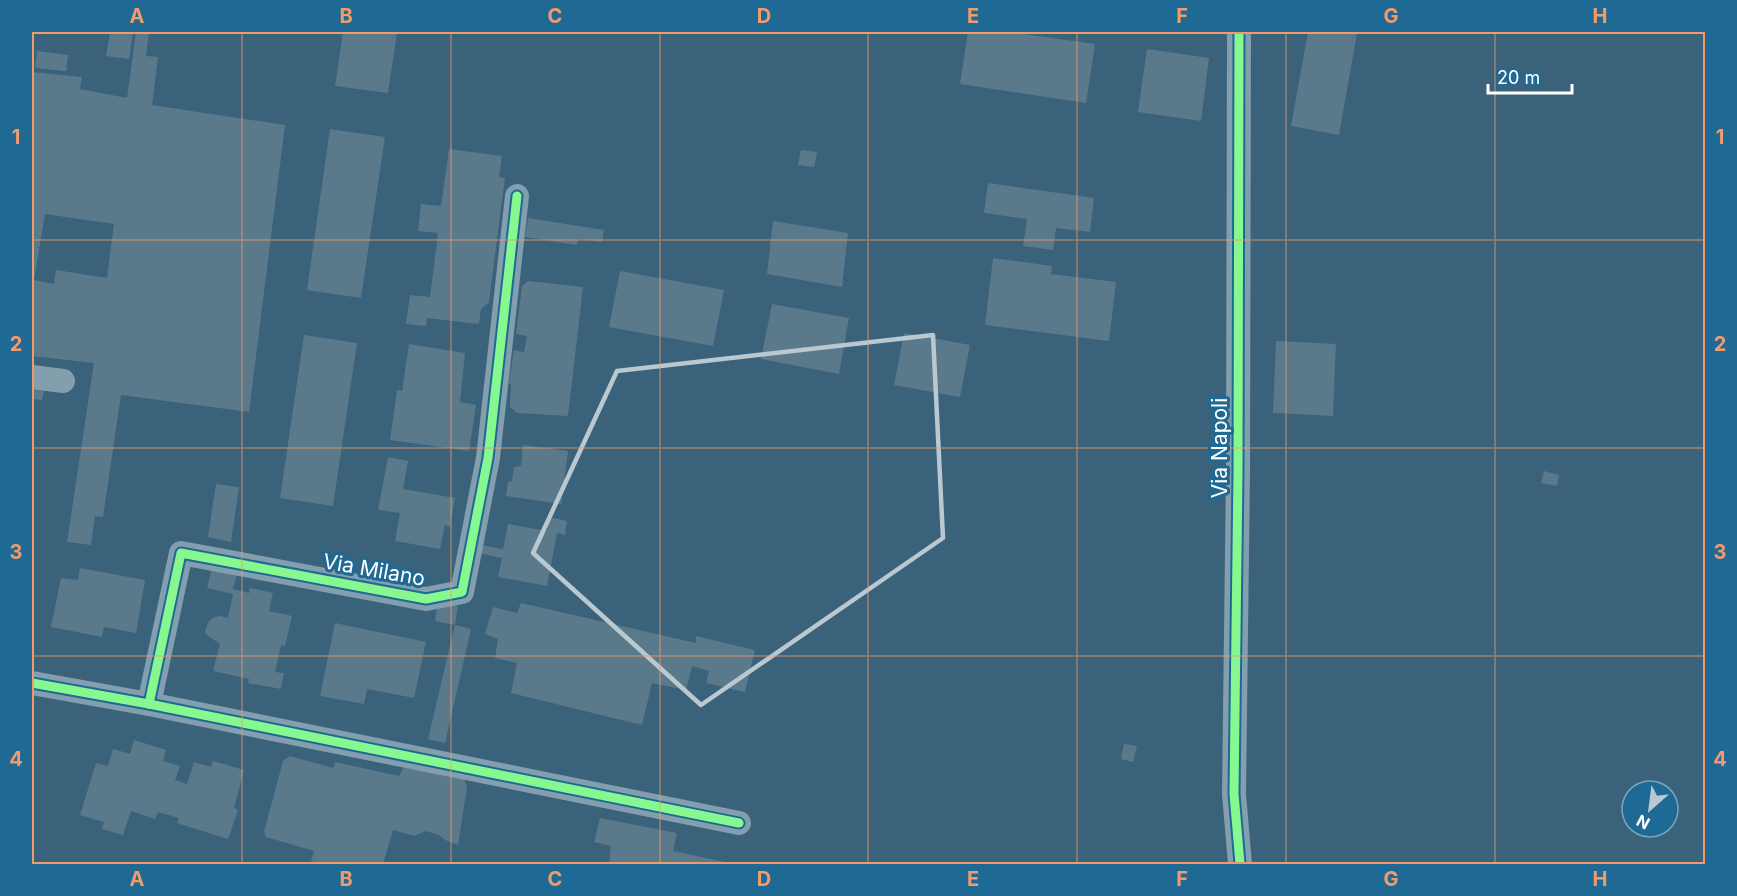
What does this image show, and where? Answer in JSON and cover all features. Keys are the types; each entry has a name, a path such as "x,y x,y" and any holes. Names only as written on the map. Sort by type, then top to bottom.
{"street":[{"name":"Via Napoli","path":"1239,32 1238,472 1234,794 1240,864"},
{"name":"Via Milano","path":"149,704 181,553 426,599 462,592 488,458 517,196"},
{"path":"32,377 63,381"},
{"path":"32,683 149,704 739,823"}],"highlighted area":[{"path":"933,335 943,538 701,705 533,553 617,371"}],"building":[{"path":"110,32 133,32 129,59 106,56"},
{"path":"136,32 149,32 146,56 158,57 152,105 285,125 249,412 121,395 103,517 95,516 91,545 67,542 94,363 32,356 32,72 82,77 80,89 127,98","holes":["45,214 114,224 107,278 56,270 54,284 34,280"]},
{"path":"343,32 397,32 388,93 335,86"},
{"path":"968,32 1009,32 1095,44 1086,103 960,84"},
{"path":"1308,32 1357,33 1339,135 1291,126"},
{"path":"1147,49 1209,58 1201,121 1138,112"},
{"path":"37,51 68,55 66,71 35,68"},
{"path":"330,129 385,137 361,298 307,290"},
{"path":"449,149 502,156 499,177 505,178 489,302 481,309 479,324 427,318 426,326 406,324 410,295 430,297 438,233 418,231 421,204 441,206"},
{"path":"801,150 817,152 814,167 798,165"},
{"path":"988,183 1094,198 1090,232 1056,228 1053,250 1023,246 1027,219 984,213"},
{"path":"528,218 604,230 602,242 578,239 577,245 525,237"},
{"path":"773,221 848,233 842,287 767,274"},
{"path":"993,258 1052,266 1051,274 1116,282 1109,341 985,325"},
{"path":"620,271 724,290 713,346 609,327"},
{"path":"528,281 583,287 568,416 517,413 510,407 511,385 509,383 514,350 524,352 527,336 516,334 522,286"},
{"path":"772,304 849,318 839,374 761,359"},
{"path":"904,333 970,345 960,397 894,385"},
{"path":"304,335 357,343 333,506 280,498"},
{"path":"1276,341 1336,344 1333,416 1273,413"},
{"path":"409,344 465,353 460,402 476,405 469,451 390,440 397,390 402,391"},
{"path":"32,389 44,391 42,400 32,399"},
{"path":"523,445 568,451 561,504 506,496 514,467 521,466"},
{"path":"388,457 408,461 403,489 455,498 450,527 445,525 440,549 395,541 400,513 378,510"},
{"path":"1544,471 1559,475 1557,486 1541,483"},
{"path":"216,484 239,487 231,542 208,537"},
{"path":"550,517 567,521 565,535 557,533 547,586 498,577 502,558 478,553 481,545 503,549 508,524 547,531"},
{"path":"214,560 239,566 233,589 249,593 250,588 273,593 269,611 292,616 285,646 281,645 275,672 284,673 281,689 248,683 249,679 213,671 220,644 208,636 205,632 206,628 214,617 228,618 233,594 207,588"},
{"path":"80,568 145,580 136,633 104,627 102,637 51,627 61,578 78,580"},
{"path":"438,601 458,606 455,625 435,621"},
{"path":"521,603 696,643 696,636 755,650 745,692 706,683 709,671 692,666 686,690 652,683 642,725 511,693 517,663 495,658 498,639 485,634 493,607 517,613"},
{"path":"335,623 426,642 414,698 367,689 364,704 320,696"},
{"path":"455,625 471,629 445,743 428,739"},
{"path":"134,740 166,750 163,761 180,766 175,780 187,784 194,762 211,767 213,761 244,770 234,808 238,810 228,839 177,823 179,818 158,812 155,819 131,811 123,835 102,829 104,822 80,815 96,763 108,766 113,749 130,754"},
{"path":"1124,744 1137,746 1133,762 1121,759"},
{"path":"290,756 333,768 335,762 399,776 403,768 408,765 464,779 467,787 458,845 426,831 414,836 393,830 383,864 322,864 311,861 314,851 266,837 264,832 283,761"},
{"path":"600,818 677,833 673,851 734,864 609,864 611,846 594,842"}],"cycle path":[{"path":"1239,32 1238,472 1234,794 1240,864"},
{"path":"149,704 181,553 426,599 462,592 488,458 517,196"},
{"path":"32,683 149,704 739,823"}]}
